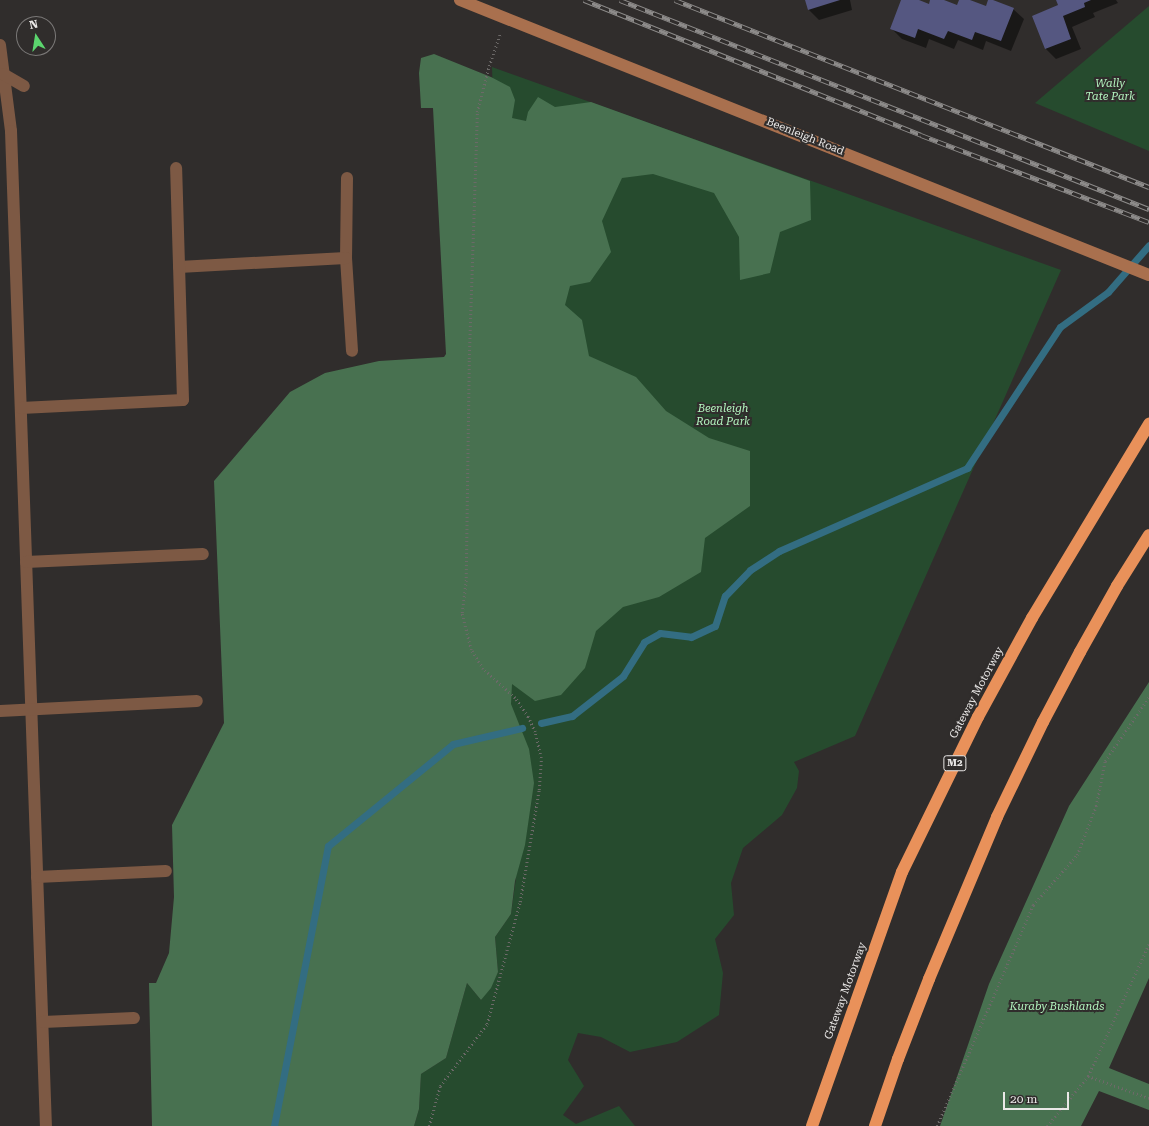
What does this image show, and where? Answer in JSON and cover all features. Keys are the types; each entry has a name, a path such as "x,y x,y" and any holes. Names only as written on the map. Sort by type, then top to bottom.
{"highway":[{"name":"Gateway Motorway","path":"812,1126 902,872 978,717 1032,618 1149,424"},
{"path":"875,1126 923,993 997,817 1042,722 1117,586 1149,535"}],"main road":[{"name":"Beenleigh Road","path":"460,0 1146,274"}],"street":[{"path":"0,45 11,130 46,1126"},
{"path":"3,74 24,86"},
{"path":"21,408 183,400 176,168"},
{"path":"347,178 346,258 352,352"},
{"path":"179,267 346,258"},
{"path":"26,562 203,554"},
{"path":"0,711 197,701"},
{"path":"37,877 166,871"},
{"path":"43,1022 134,1018"}],"path":[{"path":"429,1126 440,1086 487,1024 520,902 539,790 541,758 535,732 528,716 515,698 483,669 471,650 462,613 466,578 469,359 477,112 489,66 506,18"},
{"path":"937,1126 1033,905 1077,855 1096,806 1105,761 1149,697"},
{"path":"1047,1126 1088,1076 1149,944"},
{"path":"1088,1076 1149,1098"}],"green space":[{"name":"Wally Tate Park","path":"1149,6 1149,151 1035,103"},
{"path":"434,54 491,77 510,87 515,100 512,118 526,121 528,112 538,97 555,107 591,102 810,181 811,220 780,232 770,273 740,280 739,237 714,193 653,174 622,178 602,221 611,252 590,282 570,286 565,305 582,320 589,356 636,377 666,411 709,438 750,451 750,506 705,538 701,572 659,597 623,607 596,631 585,668 561,695 535,701 512,684 511,704 529,749 534,783 525,845 515,881 511,914 495,937 498,972 491,988 481,1000 467,983 446,1058 421,1074 419,1109 414,1126 152,1126 149,983 156,983 169,953 174,897 172,825 224,723 214,481 290,392 325,373 379,361 444,357 446,354 433,108 421,108 419,73 421,58"},
{"name":"Beenleigh Road Park","path":"492,67 1061,270 855,736 794,762 799,771 797,788 782,815 743,848 731,883 734,915 715,939 723,973 719,1015 677,1042 630,1052 601,1037 578,1033 568,1060 584,1086 563,1115 576,1124 619,1106 635,1126 414,1126 419,1109 421,1074 446,1058 467,983 481,1000 498,972 495,937 511,914 516,878"},
{"name":"Kuraby Bushlands","path":"1149,682 1149,978 1109,1068 1149,1084 1149,1110 1099,1091 1081,1126 940,1126 989,984 1069,806"}],"building":[{"path":"805,0 840,0 808,10"},
{"path":"901,0 919,0 929,4 930,0 944,0 957,5 959,0 970,0 986,6 988,0 993,0 1014,8 1001,41 975,32 972,40 948,31 944,39 918,29 915,38 890,29"},
{"path":"1056,0 1091,0 1084,3 1085,7 1063,16 1071,39 1045,49 1032,16 1058,5"}],"waterway":[{"path":"541,723 572,716 623,676 644,642 660,633 691,637 715,626 725,596 750,570 779,551 967,468 1060,327 1108,292 1149,245"},
{"path":"274,1126 328,846 453,744 522,728"}],"railway":[{"path":"584,0 921,135 1149,222"},
{"path":"620,0 1149,209"},
{"path":"675,0 1149,187"}]}
